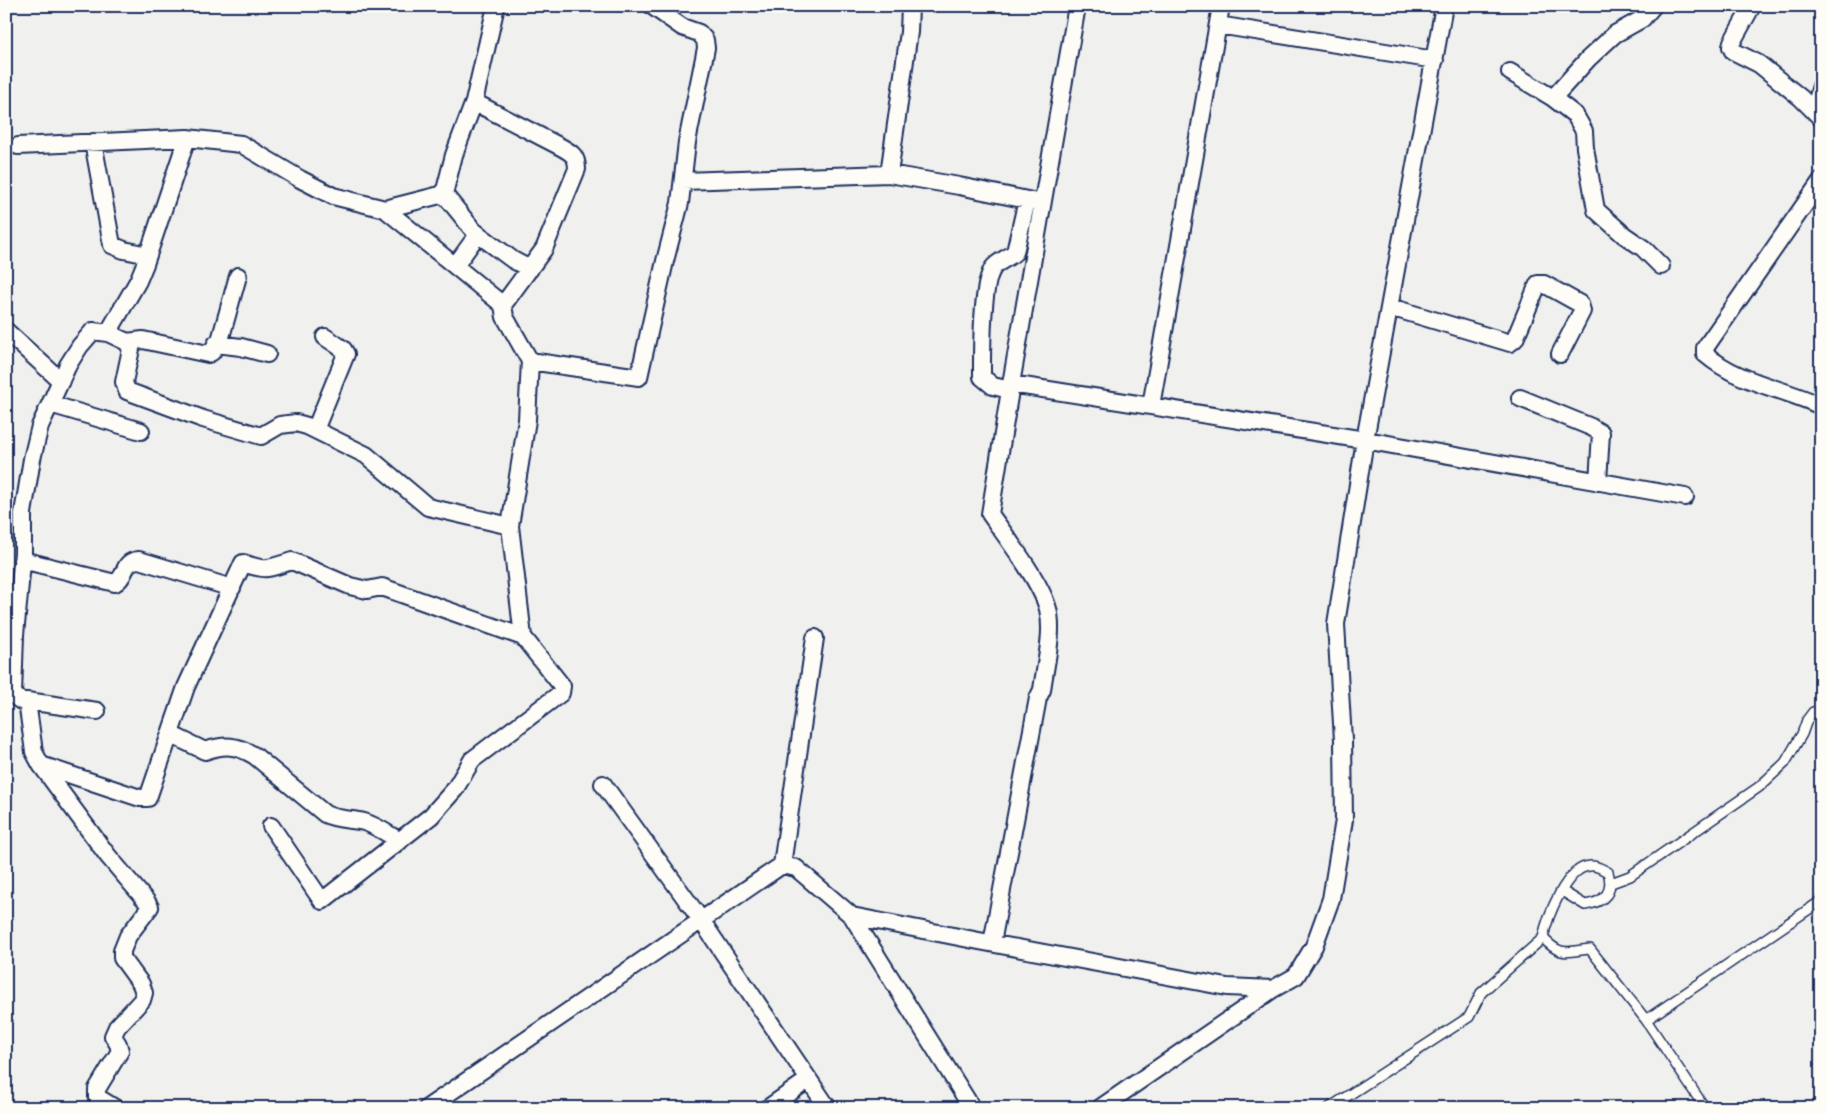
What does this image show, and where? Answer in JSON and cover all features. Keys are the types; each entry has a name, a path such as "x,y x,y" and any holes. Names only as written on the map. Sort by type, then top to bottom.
{"street":[{"path":"444,194 454,156 474,102 496,6"},
{"path":"530,361 639,377 680,202 687,142 706,48 705,40 699,33 682,27 652,6"},
{"path":"889,174 909,32 910,6"},
{"path":"992,944 1038,698 1042,690 1050,628 1048,609 1036,583 990,514 1010,387 1034,202 1077,6"},
{"path":"1151,406 1221,6"},
{"path":"1100,1108 1273,988 1296,976 1314,946 1331,899 1344,820 1343,740 1336,624 1365,440 1444,6"},
{"path":"1553,98 1595,52 1615,34 1642,19 1653,6"},
{"path":"1752,6 1732,42 1731,47 1733,51 1759,64 1818,114"},
{"path":"1218,25 1435,60"},
{"path":"1510,72 1553,98 1574,114 1584,131 1585,148 1596,210 1662,266"},
{"path":"1818,114 1821,86"},
{"path":"474,102 566,150 577,160 577,169 544,250 502,305"},
{"path":"108,334 138,281 187,138"},
{"path":"18,146 187,138 241,144 333,196 385,209 502,305 506,317 530,361 527,420 510,526 523,637 562,686 560,693 472,760 455,789 431,816 322,901 271,826"},
{"path":"93,142 112,245 124,250 148,255"},
{"path":"683,181 889,174 960,186 1034,202"},
{"path":"1821,181 1705,348 1705,354 1716,364 1735,375 1821,406"},
{"path":"385,209 444,194"},
{"path":"444,194 478,234 513,260 530,269"},
{"path":"1034,202 1015,252 1009,258 995,265 988,276 981,343 982,377 993,386 1151,406 1365,440 1685,497"},
{"path":"455,266 478,234"},
{"path":"219,344 238,276"},
{"path":"1390,308 1510,343 1515,340 1538,284 1544,284 1580,304 1582,312 1560,354"},
{"path":"6,331 60,381"},
{"path":"97,711 22,701 12,695 11,627 22,560 22,512 40,426 60,381 68,365 88,335 93,331 108,334 127,342 143,340 208,354 212,352 216,344 219,344 241,347 267,354"},
{"path":"315,430 346,354 343,349 325,337"},
{"path":"127,342 131,349 124,382 127,390 204,419 261,436 280,425 296,423 315,430 366,455 428,507 510,526"},
{"path":"1520,398 1591,427 1601,433 1598,482"},
{"path":"50,404 141,431"},
{"path":"22,560 115,583 122,577 128,563 132,560 139,560 232,588"},
{"path":"41,765 135,797 148,798 186,687 243,563 266,569 292,561 350,586 367,590 382,587 523,637"},
{"path":"782,865 814,638"},
{"path":"27,701 34,752 41,765 108,856 150,907 128,936 122,951 122,958 141,984 144,993 142,1000 117,1027 113,1036 120,1051 98,1089 97,1097 115,1108"},
{"path":"170,734 205,751 221,746 244,750 255,756 325,814 331,817 365,822 400,841"},
{"path":"603,784 701,920 828,1108"},
{"path":"427,1108 782,865 796,868 852,916 972,1108"},
{"path":"852,916 1227,987 1273,988"},
{"path":"768,1108 808,1080"}],"lane":[{"path":"1611,884 1630,876 1759,787 1785,762 1813,712 1821,710"},
{"path":"1329,1108 1469,1017 1481,994 1543,938 1549,916 1562,891 1575,871 1589,866 1598,867 1608,872 1611,884 1605,897 1596,904 1585,905 1562,891"},
{"path":"1646,1020 1821,902"},
{"path":"1543,938 1553,948 1566,953 1590,949 1646,1020 1705,1108"}]}
